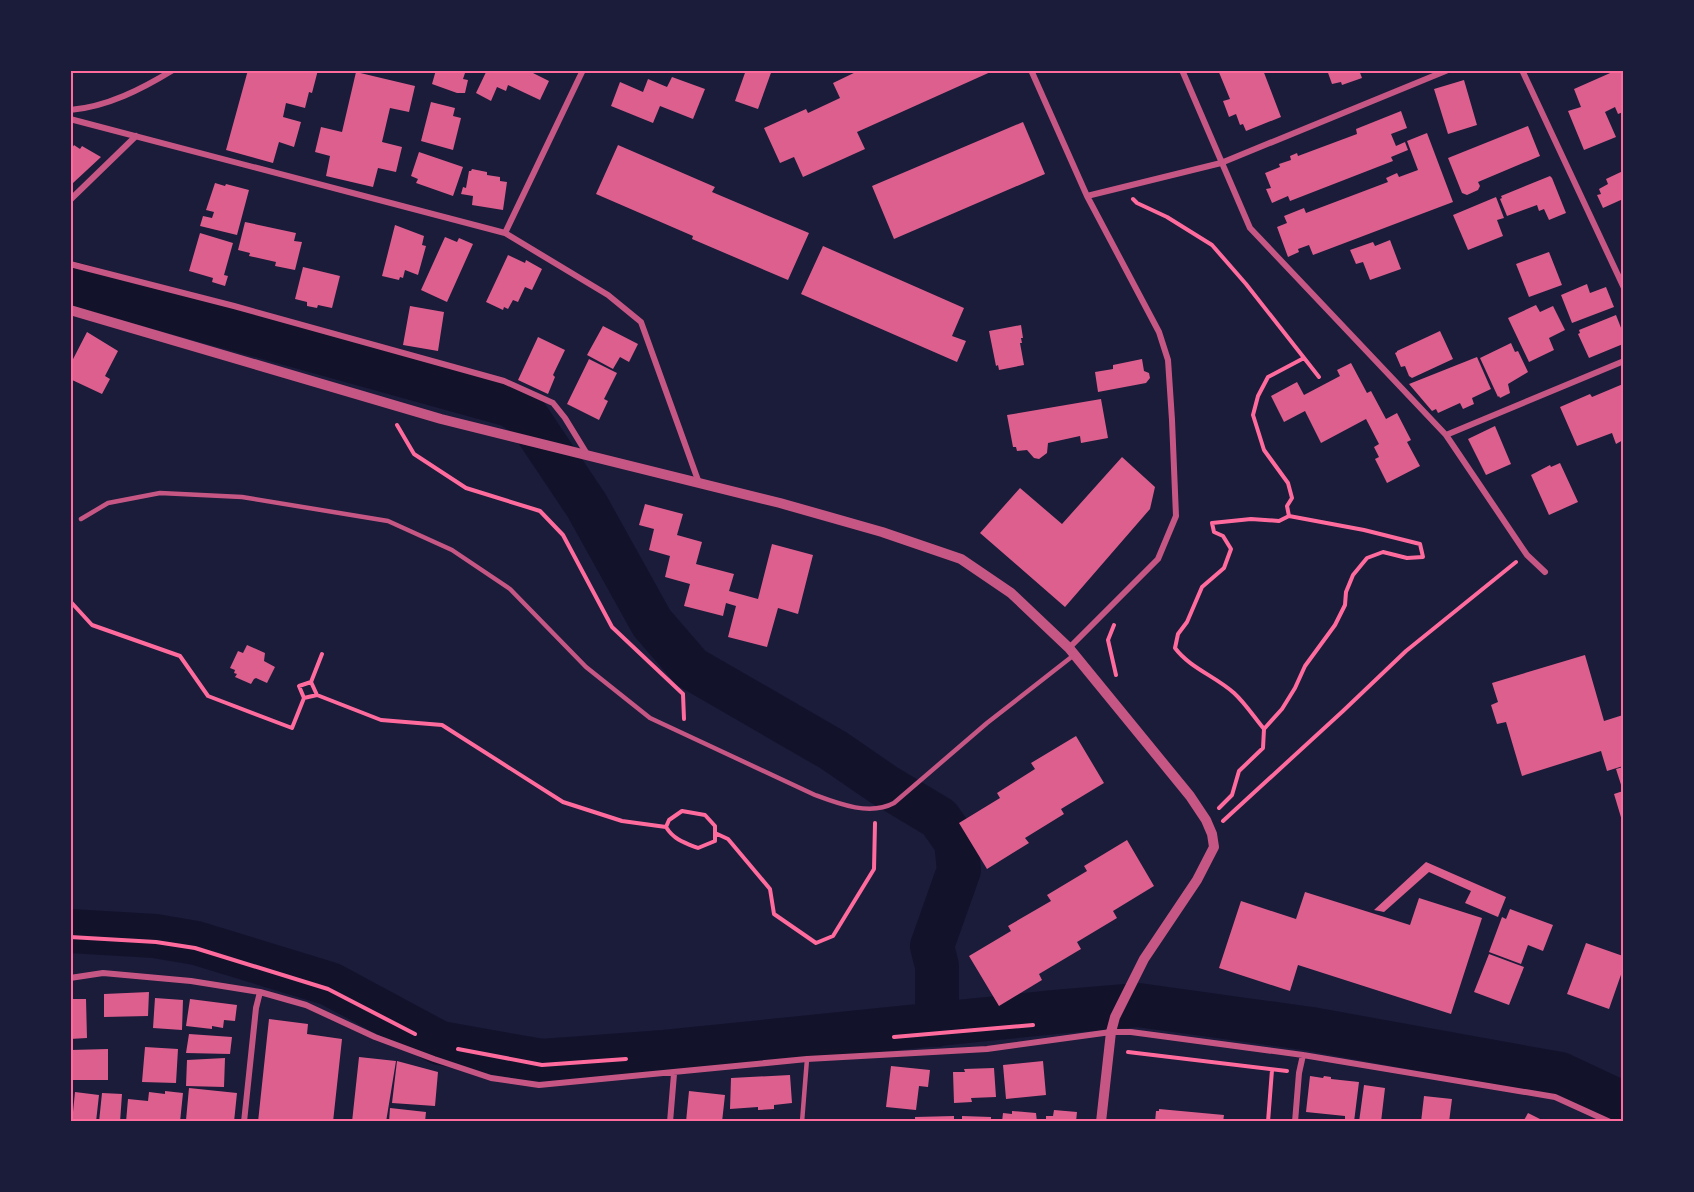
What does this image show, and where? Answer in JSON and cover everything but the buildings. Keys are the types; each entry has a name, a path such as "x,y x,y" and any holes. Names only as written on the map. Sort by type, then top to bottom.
{"street":[{"path":"70,110 85,109 111,101 147,86 173,70"},
{"path":"505,233 583,70"},
{"path":"1031,70 1087,196 1159,332 1168,360 1176,516 1158,559 1072,651"},
{"path":"1182,70 1250,228 1446,435 1527,555 1545,572"},
{"path":"1087,196 1221,163 1448,70"},
{"path":"1522,70 1623,288"},
{"path":"70,119 505,233 608,295 641,322 699,483"},
{"path":"70,200 136,136"},
{"path":"70,264 234,306 504,381 553,403 587,454"},
{"path":"70,310 441,419 587,454 882,532 961,559 1011,593 1072,651 1190,796 1206,820 1212,834 1214,847 1197,880 1144,959 1115,1017 1101,1122"},
{"path":"1446,435 1623,361"},
{"path":"70,978 103,973 191,981 260,992 306,1005 375,1037 491,1078 538,1085 674,1074 807,1059 987,1049 1112,1032 1131,1032 1303,1055 1555,1097 1610,1122"},
{"path":"244,1122 256,1008 260,992"},
{"path":"1295,1122 1299,1073 1303,1055"},
{"path":"670,1122 674,1074"}],"lane":[{"path":"81,519 108,503 160,493 242,498 388,521 452,550 510,589 586,667 650,717 815,795 838,804 875,809 883,809 894,803 1072,651"},
{"path":"802,1122 807,1059"}],"path":[{"path":"1122,188 1137,203 1167,217 1212,246 1246,284 1319,377"},
{"path":"1289,516 1287,506 1292,498 1288,483 1264,450 1253,416 1257,396 1268,377 1304,358"},
{"path":"397,424 414,454 466,488 540,511 556,527 563,535 612,627 683,694 684,733"},
{"path":"1219,808 1232,795 1239,771 1263,748 1264,729 1282,708 1305,666 1335,626 1345,605 1346,592 1353,575 1367,558 1383,552 1407,558 1424,557 1420,544 1364,530 1289,516 1279,521 1251,519 1212,523 1214,532 1223,536 1231,549 1224,568 1202,587 1187,622 1178,634 1175,648 1184,661 1203,670 1235,694 1264,729"},
{"path":"1212,834 1227,817 1406,651 1511,565 1527,555"},
{"path":"70,601 92,625 180,656 208,696 292,728 304,698 299,686 311,682"},
{"path":"1116,620 1108,640 1118,681"},
{"path":"317,694 311,682 322,654"},
{"path":"304,698 317,694 381,720 442,724 563,802 622,820 666,827 671,835 698,848 715,841 715,826 705,815 682,811 669,820 666,827"},
{"path":"1211,799 1227,817"},
{"path":"715,833 728,839 770,888 774,914 816,943 833,936 874,869 875,809"},
{"path":"70,937 156,942 195,948 328,989 418,1035"},
{"path":"889,1037 1039,1024"},
{"path":"449,1047 542,1065 630,1059"},
{"path":"1128,1052 1299,1073"},
{"path":"1268,1122 1272,1070"}],"waterway":[{"path":"70,283 510,405 526,415 587,506 652,623 691,668 833,750 884,785 939,818 956,842 959,870 932,946 937,966 937,1025"},
{"path":"70,931 155,936 196,943 330,984 440,1043 542,1061 664,1052 1138,1005 1311,1029 1560,1074 1624,1104"}]}
